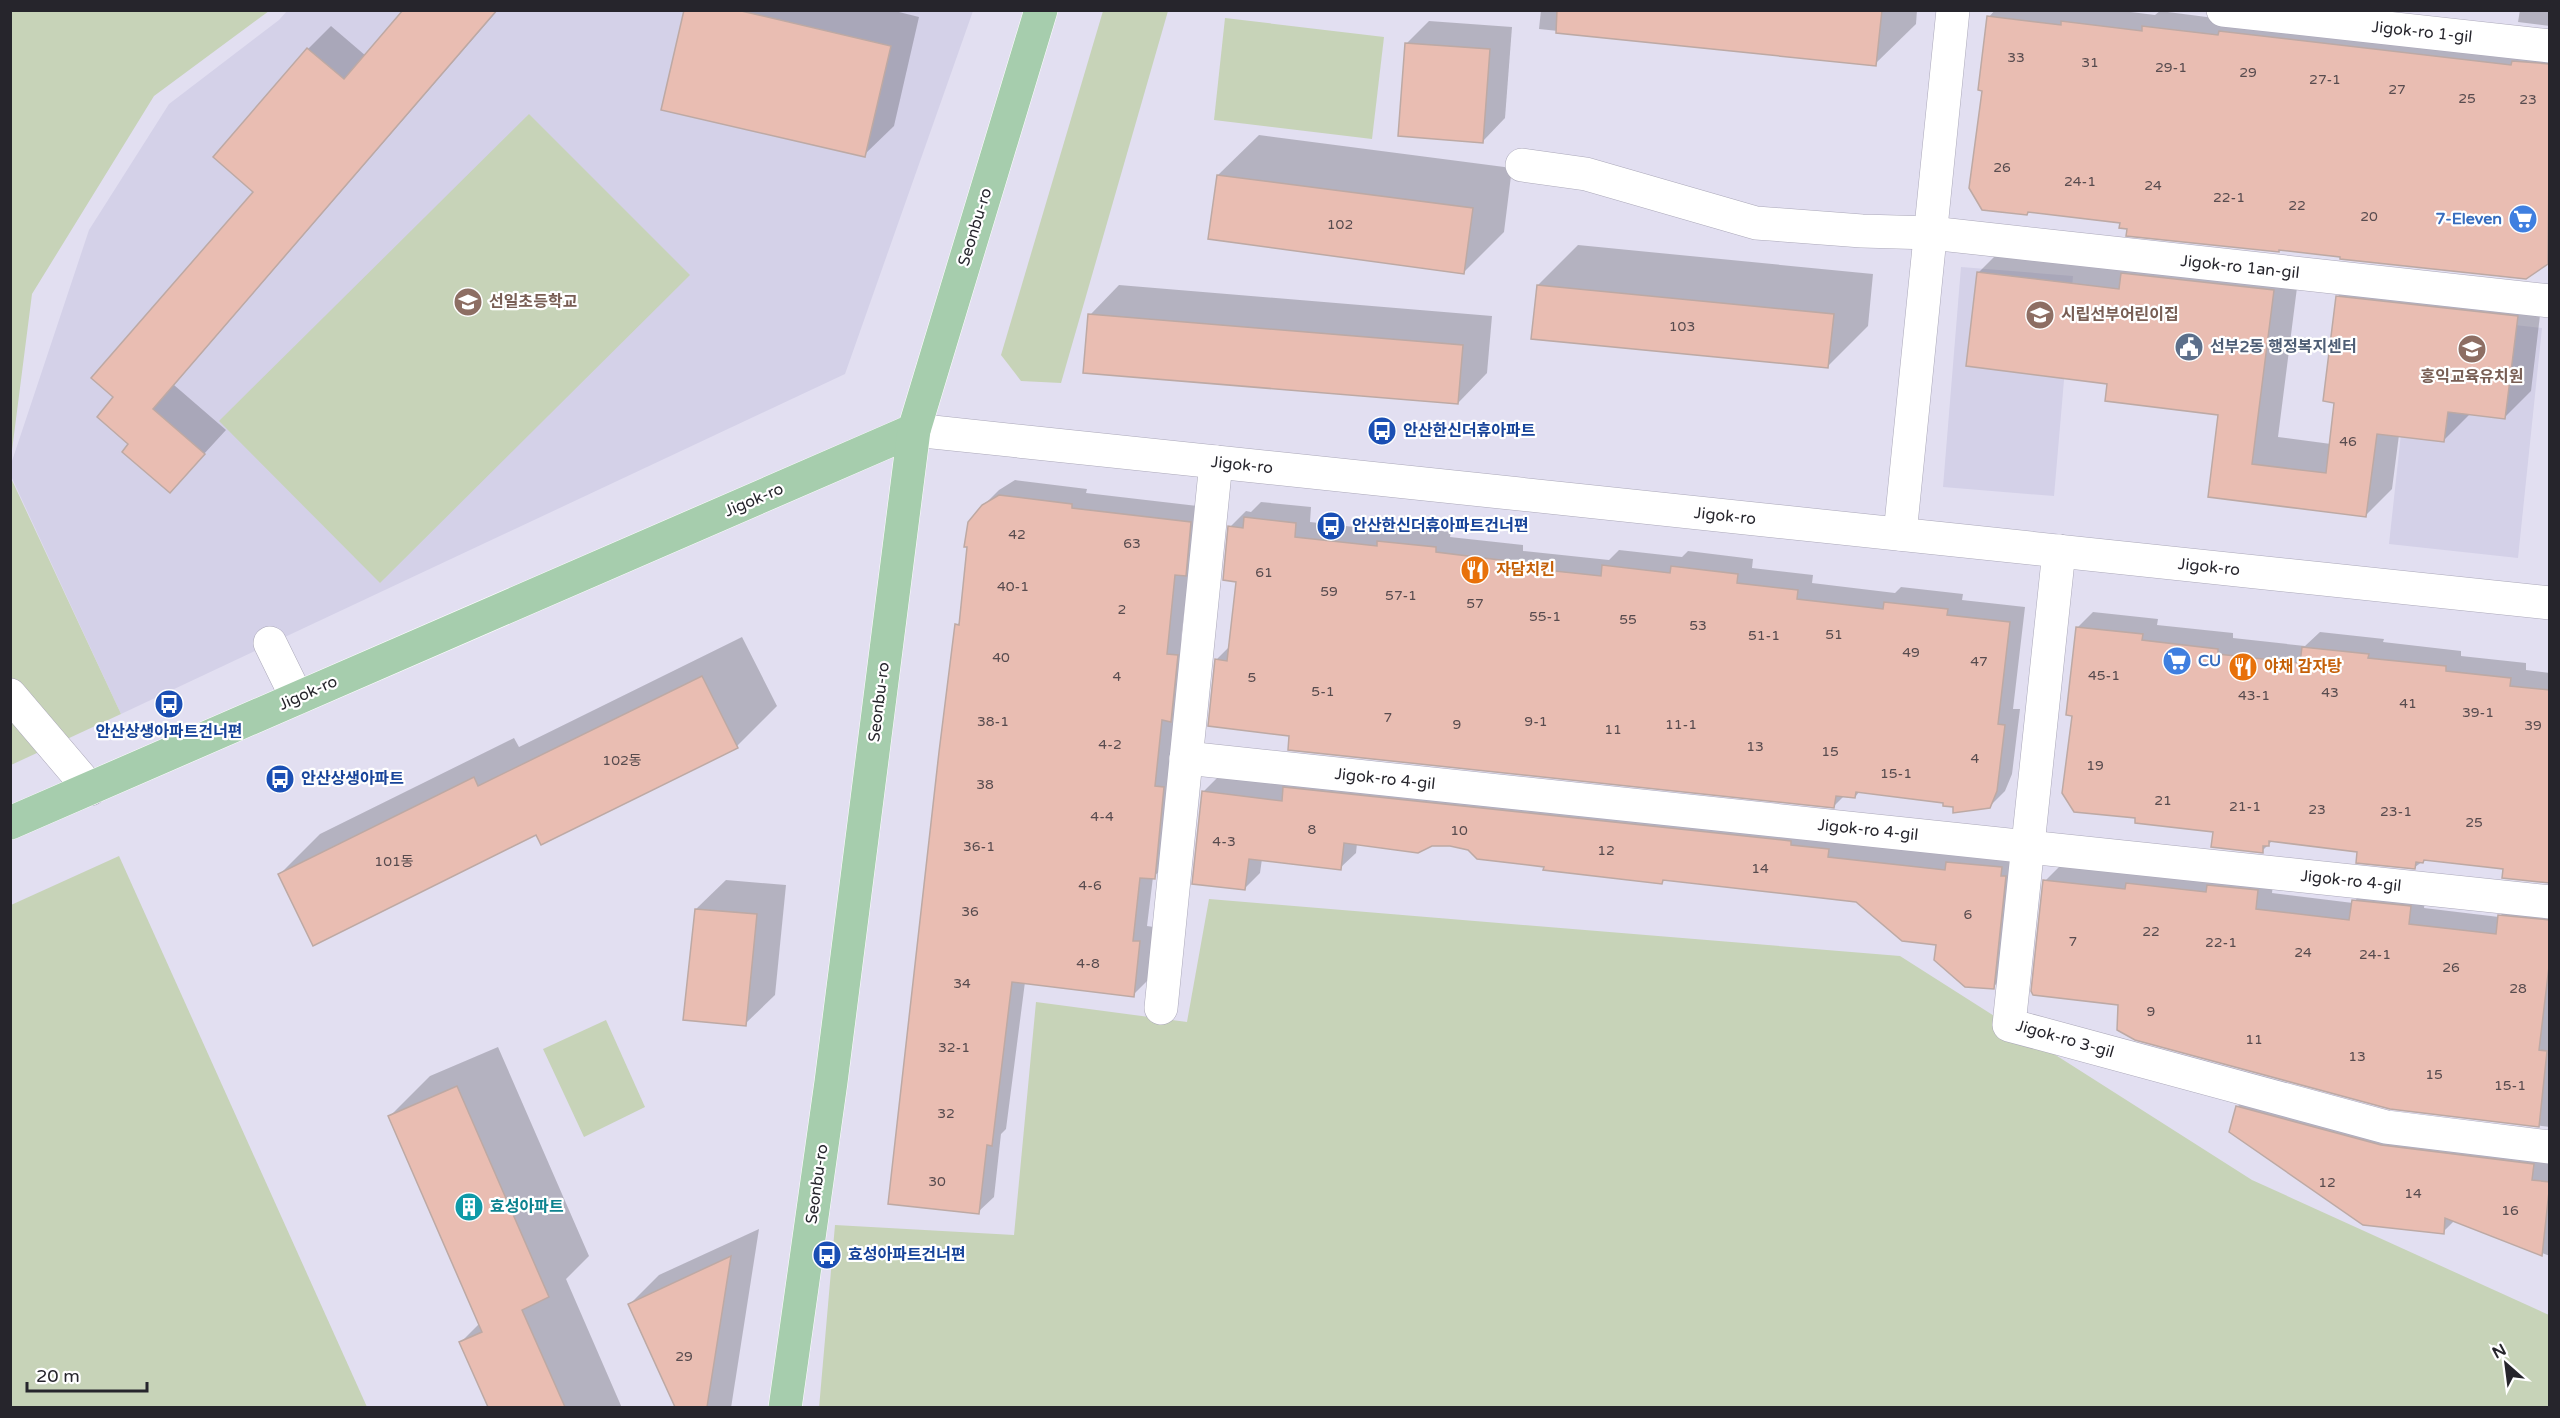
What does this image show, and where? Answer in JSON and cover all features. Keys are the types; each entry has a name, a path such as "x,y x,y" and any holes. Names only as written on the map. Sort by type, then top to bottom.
{"main road":[{"name":"Seonbu-ro","path":"785,1407 831,1082 914,430 1041,10"},
{"name":"Jigok-ro","path":"10,823 914,430"}],"street":[{"path":"1900,534 1953,10"},
{"name":"Jigok-ro 1-gil","path":"2223,10 2550,46"},
{"name":"Jigok-ro 1an-gil","path":"1522,165 1586,174 1756,223 1862,231 1931,232 2550,301"},
{"name":"Jigok-ro","path":"914,430 2059,551 2549,593"},
{"path":"1161,1008 1216,462"},
{"name":"Jigok-ro 3-gil","path":"2059,551 2009,1025 2386,1127 2550,1147"},
{"path":"270,643 297,698"},
{"path":"10,695 90,789"},
{"name":"Jigok-ro 4-gil","path":"1186,758 2550,902"}],"shaded area":[{"name":"선일초등학교","path":"287,11 973,11 845,374 121,714 11,476 10,467 89,230 169,104 279,20"},
{"path":"1961,267 2073,276 2054,496 1943,487"},
{"path":"2414,314 2542,328 2518,558 2389,544"}],"green space":[{"path":"11,10 269,11 154,96 32,294 11,458"},
{"path":"1103,11 1168,11 1061,383 1021,381 1001,355"},
{"path":"1225,18 1384,37 1372,139 1214,120"},
{"path":"529,114 690,275 380,583 219,421"},
{"path":"10,476 121,714 11,765 10,765"},
{"path":"119,856 367,1407 11,1407 11,905"},
{"path":"1209,899 1900,956 2252,1180 2549,1315 2549,1407 819,1408 835,1225 1014,1235 1036,1002 1187,1022"},
{"path":"606,1020 645,1107 584,1137 543,1049"}],"building":[{"path":"403,10 497,10 153,409 205,454 170,493 122,452 128,444 97,417 113,397 91,378 253,192 213,157 307,48 344,79"},
{"path":"684,10 737,10 891,46 865,157 661,110"},
{"path":"1557,10 1882,10 1876,66 1556,33"},
{"path":"1987,16 2061,25 2061,21 2142,31 2142,26 2218,35 2219,31 2511,65 2512,61 2550,64 2548,264 2526,279 2340,259 2340,257 2279,250 2279,252 2126,236 2127,229 2119,228 2120,223 2028,212 2027,215 1982,210 1969,188 1982,91 1978,90"},
{"path":"1405,43 1490,49 1483,143 1398,136"},
{"path":"1217,175 1473,208 1464,274 1208,239"},
{"path":"1977,272 2119,289 2121,273 2274,290 2252,464 2326,473 2334,403 2323,401 2336,296 2518,316 2505,419 2448,412 2444,442 2377,434 2366,517 2208,497 2218,415 2105,401 2107,384 1966,366"},
{"path":"1537,285 1834,314 1828,368 1531,339"},
{"path":"1088,314 1463,345 1458,404 1083,373"},
{"path":"999,495 1072,504 1072,508 1191,522 1186,576 1175,575 1167,654 1178,655 1171,722 1162,720 1155,786 1164,787 1155,879 1140,878 1133,941 1140,941 1134,997 1012,982 992,1146 987,1145 979,1214 888,1204 939,752 955,624 959,625 967,547 964,547 968,522 982,505"},
{"path":"1244,517 1296,523 1295,537 1377,546 1377,541 1436,547 1436,552 1508,561 1508,566 1601,576 1602,565 1670,573 1671,566 1738,574 1737,583 1798,590 1797,599 1883,609 1884,602 1948,609 1947,615 2010,622 1998,724 2005,725 1997,791 1990,808 1953,813 1953,807 1943,806 1943,803 1856,792 1855,798 1836,796 1834,808 1288,750 1289,736 1208,726 1215,659 1227,661 1236,582 1223,580 1228,526 1243,528"},
{"path":"2076,627 2143,634 2142,640 2218,649 2218,654 2300,663 2302,647 2369,654 2368,658 2446,666 2446,671 2511,678 2510,686 2550,690 2550,883 2502,878 2503,869 2424,860 2423,863 2416,862 2415,869 2356,863 2357,852 2269,841 2269,846 2263,846 2263,853 2211,847 2213,832 2135,823 2135,818 2074,812 2062,793 2072,716 2066,715"},
{"path":"702,676 738,748 541,845 536,835 313,946 278,874 474,777 478,786"},
{"path":"1283,787 1791,841 1791,845 1829,849 1828,857 1945,870 1946,862 2002,867 2001,876 2006,876 1994,989 1965,987 1934,960 1936,945 1902,941 1856,902 1663,880 1662,884 1543,870 1544,867 1477,859 1468,850 1450,846 1432,846 1418,853 1344,843 1341,870 1249,859 1245,890 1192,884 1202,791 1282,801"},
{"path":"2043,880 2125,889 2126,883 2206,892 2207,885 2258,890 2256,909 2349,920 2352,900 2411,906 2409,924 2496,934 2498,915 2550,920 2550,958 2539,1050 2547,1051 2539,1127 2390,1109 2135,1040 2117,1030 2118,1005 2033,995 2031,991"},
{"path":"695,909 757,914 746,1026 683,1020"},
{"name":"효성아파트","path":"457,1086 549,1297 522,1310 565,1407 488,1407 459,1342 482,1332 388,1116"},
{"path":"2236,1106 2381,1145 2534,1164 2532,1180 2550,1182 2542,1256 2445,1218 2444,1234 2363,1225 2229,1132"},
{"path":"731,1256 707,1407 675,1407 628,1304"}],"place":[{"name":"7-Eleven","path":"2523,219"},
{"name":"선일초등학교","path":"468,302"},
{"name":"시립선부어린이집","path":"2040,315"},
{"name":"선부2동 행정복지센터","path":"2189,347"},
{"name":"홍익교육유치원","path":"2472,349"},
{"name":"안산한신더휴아파트","path":"1382,431"},
{"name":"안산한신더휴아파트건너편","path":"1331,526"},
{"name":"자담치킨","path":"1475,570"},
{"name":"CU","path":"2177,661"},
{"name":"야채 감자탕","path":"2243,667"},
{"name":"안산상생아파트건너편","path":"169,704"},
{"name":"안산상생아파트","path":"280,779"},
{"name":"효성아파트","path":"469,1207"},
{"name":"효성아파트건너편","path":"827,1255"}]}
